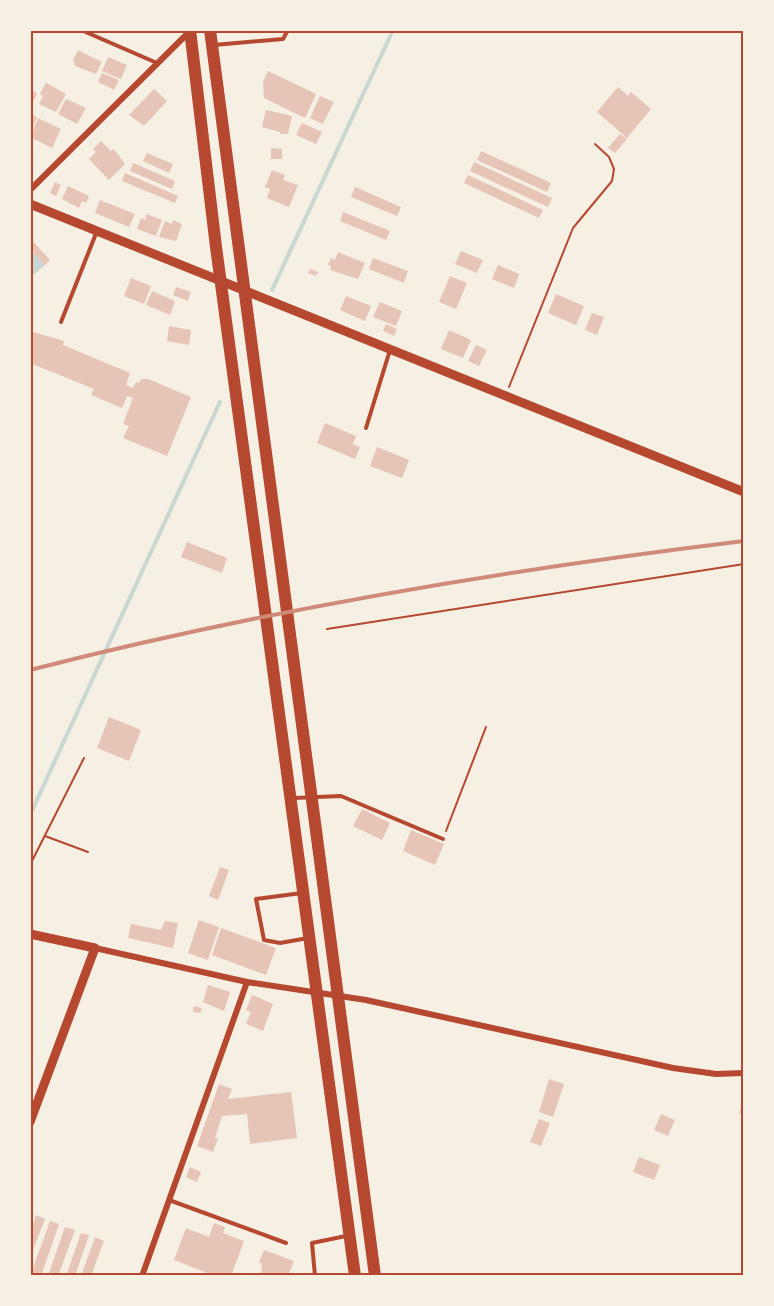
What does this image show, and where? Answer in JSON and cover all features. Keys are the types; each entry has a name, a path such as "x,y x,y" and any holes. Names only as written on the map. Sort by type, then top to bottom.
{"highway":[{"path":"190,30 220,280 310,938 333,1130 355,1276"},
{"path":"210,30 375,1276"}],"street":[{"path":"30,190 190,30"},
{"path":"30,204 744,492"},
{"path":"30,934 247,982 317,995 366,1000 673,1068 716,1074 744,1073"},
{"path":"30,1122 95,948"},
{"path":"142,1276 247,982"}],"lane":[{"path":"81,30 158,63"},
{"path":"212,45 283,39 288,30"},
{"path":"61,322 98,230"},
{"path":"366,428 390,349"},
{"path":"290,799 341,796 443,839"},
{"path":"303,893 256,899 264,940 280,943 310,938"},
{"path":"169,1200 286,1243"},
{"path":"315,1276 312,1243 350,1236"}],"path":[{"path":"506,396 573,228 612,181 614,169 609,157 595,144"},
{"path":"327,629 744,564"},
{"path":"443,839 486,727"},
{"path":"30,865 84,758"},
{"path":"45,836 88,852"}],"shaded area":[{"path":"30,249 45,265 30,278"}],"building":[{"path":"78,50 102,62 96,74 75,66 73,60"},
{"path":"108,57 127,65 121,79 102,71"},
{"path":"268,71 316,94 305,118 264,98 263,82"},
{"path":"102,73 119,80 114,90 98,82"},
{"path":"46,83 66,94 56,112 39,104 43,96 40,94"},
{"path":"618,87 628,96 631,92 651,109 627,138 597,112"},
{"path":"30,89 37,93 33,102 30,101"},
{"path":"154,89 167,101 144,126 129,115"},
{"path":"320,96 334,102 323,124 310,118"},
{"path":"66,99 86,108 77,124 58,114"},
{"path":"266,110 292,116 288,134 280,134 280,132 262,127"},
{"path":"31,115 37,117 33,126 30,124"},
{"path":"38,118 61,129 52,148 30,137"},
{"path":"302,123 322,132 316,144 296,135"},
{"path":"620,134 627,139 615,153 608,148"},
{"path":"101,141 111,151 114,149 125,164 109,180 89,159 96,152 93,149"},
{"path":"271,148 282,149 282,159 271,159"},
{"path":"481,151 551,183 547,192 477,160"},
{"path":"147,153 173,164 169,173 143,161"},
{"path":"474,162 552,198 548,207 470,171"},
{"path":"133,163 175,181 172,189 130,171"},
{"path":"272,170 285,175 283,180 298,185 289,207 267,198 270,189 265,187"},
{"path":"125,173 178,196 175,203 122,181"},
{"path":"468,175 543,210 539,218 464,183"},
{"path":"55,182 61,185 56,196 50,193"},
{"path":"68,186 89,196 86,203 82,201 79,208 62,199"},
{"path":"355,187 401,207 397,216 351,197"},
{"path":"100,200 135,214 129,227 95,213"},
{"path":"343,212 390,231 386,240 340,221"},
{"path":"147,214 162,220 156,236 137,229 141,218 145,220"},
{"path":"173,220 182,224 176,241 159,237 165,221 172,224"},
{"path":"30,238 50,260 45,265 30,249"},
{"path":"461,251 483,260 477,273 455,264"},
{"path":"338,252 365,263 358,279 330,270 331,266 328,265 331,258 335,260"},
{"path":"373,258 408,271 404,283 369,269"},
{"path":"498,265 519,274 514,288 492,279"},
{"path":"310,269 318,272 316,276 308,273"},
{"path":"450,276 467,283 456,309 439,302"},
{"path":"131,278 151,286 144,304 124,296"},
{"path":"176,287 191,292 188,301 173,295"},
{"path":"152,291 175,301 170,315 146,305"},
{"path":"556,294 584,306 576,325 548,313"},
{"path":"346,296 371,306 365,321 340,310"},
{"path":"380,302 402,311 396,326 373,317"},
{"path":"592,313 604,317 597,335 585,330"},
{"path":"386,324 397,329 394,336 383,331"},
{"path":"169,326 191,330 189,345 167,341"},
{"path":"449,330 471,340 463,358 441,349"},
{"path":"30,331 64,341 63,345 130,373 126,385 133,388 141,379 148,379 191,397 167,456 123,438 129,426 123,424 133,398 127,396 122,408 91,395 94,389 30,363"},
{"path":"476,345 487,350 479,366 468,361"},
{"path":"325,423 356,436 353,444 360,447 355,459 317,443"},
{"path":"377,447 409,460 402,478 370,466"},
{"path":"187,542 227,558 222,573 181,557"},
{"path":"109,717 141,730 129,761 97,748"},
{"path":"362,809 390,823 382,840 353,826"},
{"path":"411,830 444,844 435,865 403,851"},
{"path":"220,867 229,870 218,900 209,896"},
{"path":"199,920 219,927 208,960 188,953"},
{"path":"165,921 178,923 173,948 128,938 131,924 161,930"},
{"path":"221,928 276,948 266,975 212,955"},
{"path":"208,985 230,992 224,1011 203,1002"},
{"path":"252,995 273,1004 263,1031 246,1024 251,1012 246,1010"},
{"path":"194,1006 202,1008 200,1013 193,1012"},
{"path":"549,1079 564,1084 553,1117 539,1112"},
{"path":"219,1084 232,1089 228,1099 291,1092 297,1138 250,1144 247,1114 222,1116 213,1152 197,1146"},
{"path":"742,1104 744,1105 744,1115 739,1113"},
{"path":"661,1114 675,1120 668,1136 654,1130"},
{"path":"539,1119 550,1123 541,1146 530,1142"},
{"path":"639,1157 660,1165 654,1180 633,1172"},
{"path":"190,1167 201,1172 197,1182 186,1177"},
{"path":"36,1215 45,1219 30,1258 30,1232"},
{"path":"50,1221 59,1224 41,1276 30,1276"},
{"path":"214,1223 225,1227 223,1233 244,1241 231,1276 216,1273 215,1276 174,1260 186,1228 209,1237"},
{"path":"65,1227 75,1230 58,1276 48,1276"},
{"path":"81,1233 89,1235 75,1276 66,1276"},
{"path":"95,1237 104,1241 91,1276 81,1276"},
{"path":"264,1250 294,1261 288,1276 261,1276 262,1264 259,1262"}],"waterway":[{"path":"272,290 393,30"},
{"path":"30,815 220,402"}],"railway":[{"path":"30,670 118,648 295,610 564,565 744,541"}]}
